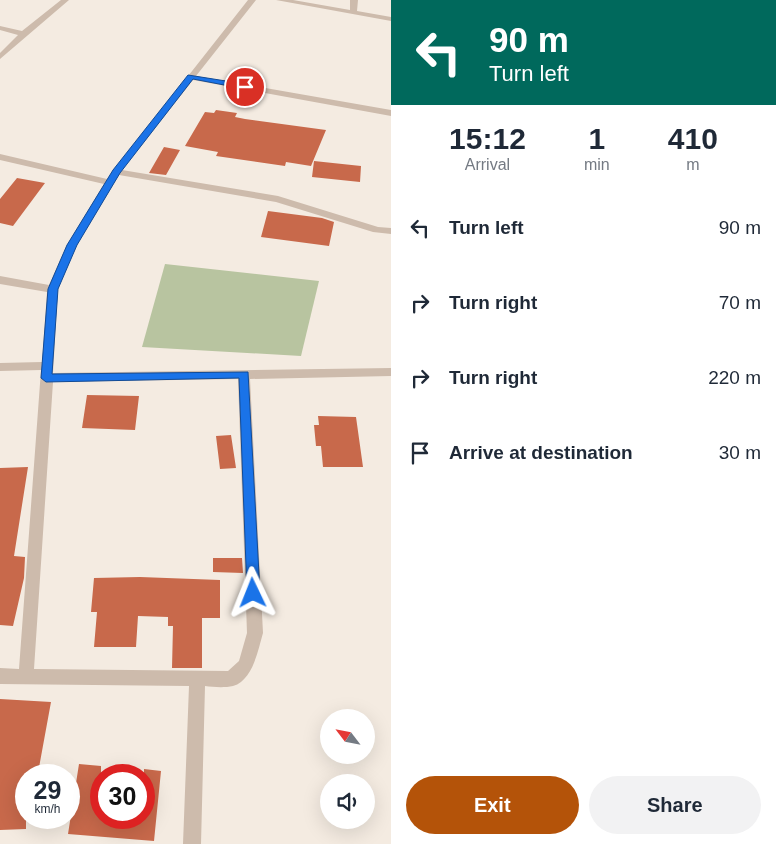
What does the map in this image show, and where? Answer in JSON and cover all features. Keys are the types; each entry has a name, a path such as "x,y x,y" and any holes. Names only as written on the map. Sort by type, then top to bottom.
{"street":[{"path":"0,57 23,34 65,0"},
{"path":"26,677 53,289 72,245 113,177 252,0"},
{"path":"280,0 391,19"},
{"path":"353,13 354,0"},
{"path":"0,28 23,34"},
{"path":"191,77 391,113"},
{"path":"0,156 113,177 278,199 377,230 391,231"},
{"path":"0,280 53,289"},
{"path":"0,367 47,366"},
{"path":"46,378 391,372"},
{"path":"0,676 231,679 246,665 255,633 244,374"},
{"path":"192,844 196,680"}],"green space":[{"path":"165,264 319,281 301,356 142,347"}],"building":[{"path":"216,110 237,113 235,117 245,119 326,130 311,166 286,162 285,166 216,156 218,152 185,146 205,112 214,113"},
{"path":"164,147 180,150 166,175 149,173"},
{"path":"314,161 361,166 360,182 312,177"},
{"path":"17,178 45,183 13,226 0,223 0,199"},
{"path":"268,211 322,218 334,222 329,246 261,237"},
{"path":"87,395 139,396 135,430 82,428"},
{"path":"318,416 356,417 363,467 323,467 321,446 316,446 314,425 319,425"},
{"path":"231,435 236,468 220,469 216,436"},
{"path":"28,467 14,556 25,557 24,578 13,626 0,625 0,468"},
{"path":"213,558 242,558 243,573 213,572"},
{"path":"140,577 220,580 220,618 202,618 202,668 172,668 173,626 168,626 168,617 138,616 136,647 94,647 97,612 91,612 94,578"},
{"path":"0,699 51,702 40,764 15,764 15,829 26,829 0,830"},
{"path":"80,764 90,765 90,829 155,829 155,770 161,771 154,841 68,834 69,829 80,829"}],"route":[{"path":"245,87 191,77 116,172 72,245 53,289 46,378 244,374 253,593"}]}
